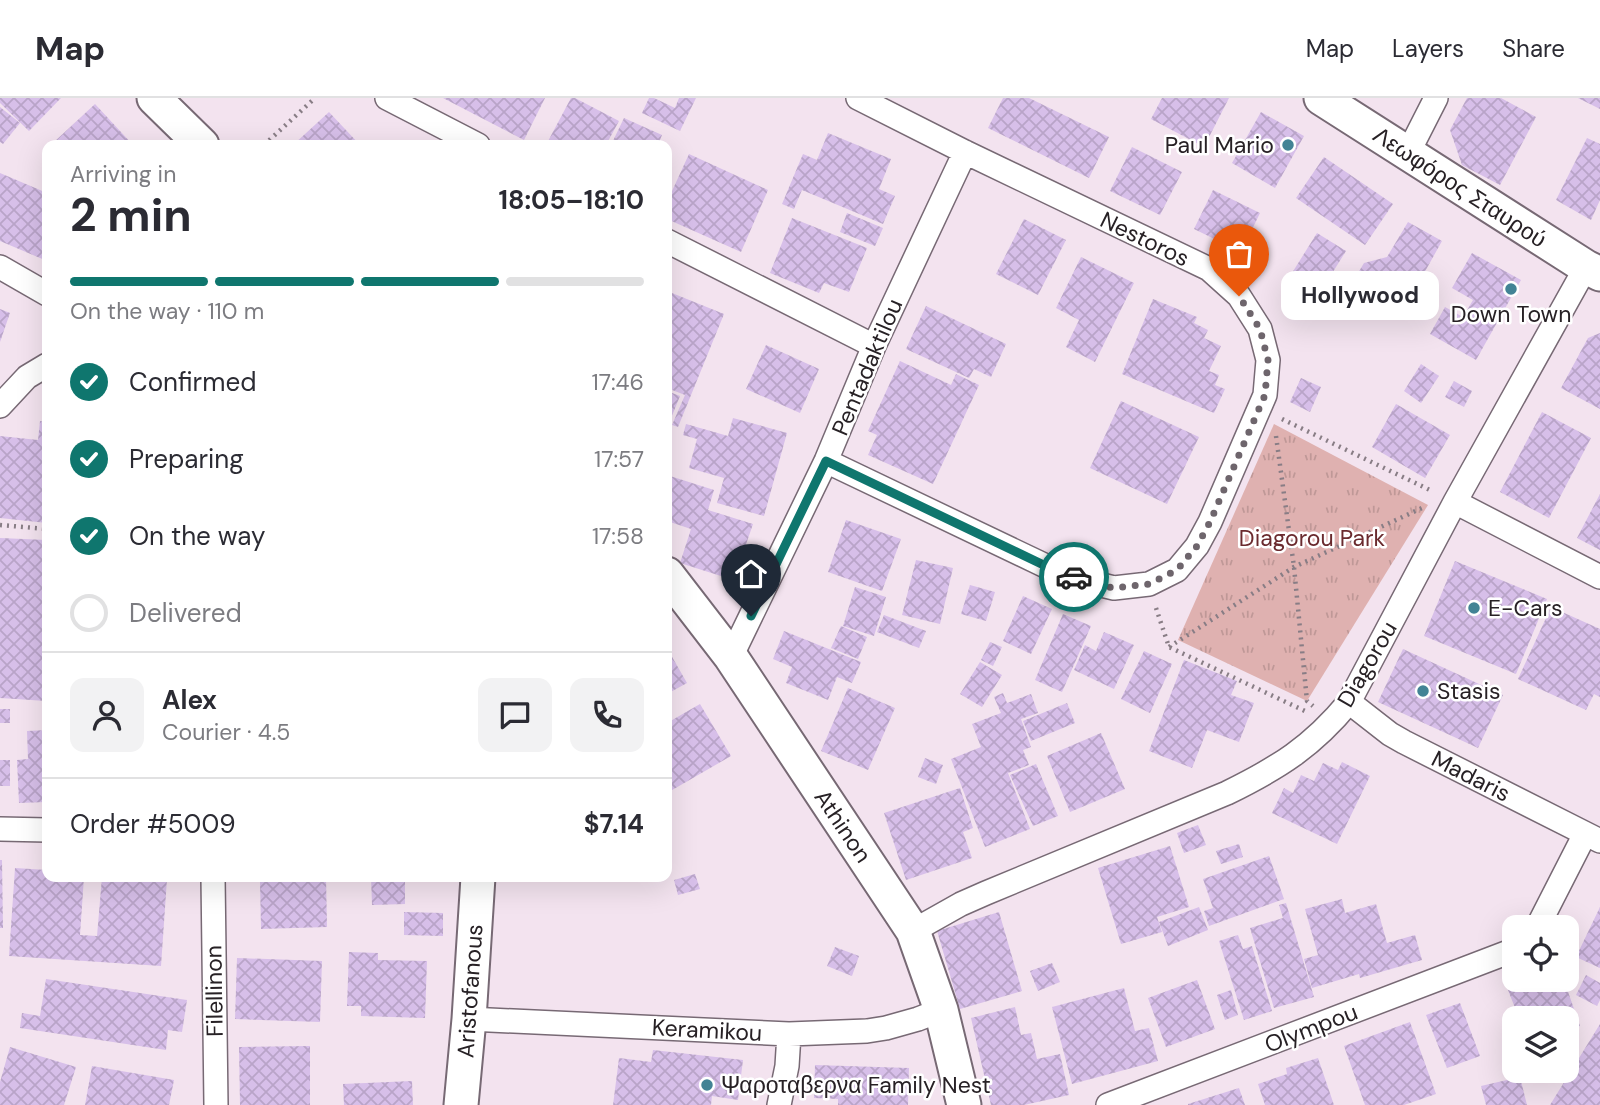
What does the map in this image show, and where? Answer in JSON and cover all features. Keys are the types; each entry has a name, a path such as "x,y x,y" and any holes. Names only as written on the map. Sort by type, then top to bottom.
{"street":[{"path":"154,98 197,140"},
{"path":"387,98 468,140"},
{"name":"Nestoros","path":"858,98 1209,269 1239,296 1260,329 1268,360 1268,405 1197,546 1177,570 1149,584"},
{"name":"Λεωφόρος Σταυρού","path":"1321,98 1593,270"},
{"path":"1408,153 1436,98"},
{"name":"Pentadaktilou","path":"731,657 826,461 874,345 965,152"},
{"path":"672,244 874,345"},
{"path":"0,267 42,291"},
{"name":"Diagorou","path":"913,931 986,893 1227,793 1299,752 1331,723 1349,702 1455,502 1593,270"},
{"path":"0,406 27,377 42,368"},
{"path":"826,461 1052,569 1085,582 1114,588 1149,584"},
{"path":"1455,502 1600,578"},
{"name":"Athinon","path":"672,580 731,657 913,931 941,1010 964,1105"},
{"name":"Madaris","path":"1349,702 1404,742 1593,838"},
{"path":"0,830 42,830"},
{"path":"1545,915 1593,838"},
{"name":"Filellinon","path":"213,882 216,1105"},
{"name":"Aristofanous","path":"461,1105 478,882"},
{"name":"Olympou","path":"1108,1105 1502,955"},
{"name":"Keramikou","path":"469,1019 789,1034 867,1031 918,1019 941,1010"},
{"path":"779,1105 787,1066 789,1034"}],"path":[{"path":"269,140 315,98"},
{"path":"1268,405 1455,502"},
{"path":"1268,405 1274,425 1294,567 1307,701 1331,723"},
{"path":"1168,647 1294,567 1428,505 1455,502"},
{"path":"0,524 42,528"},
{"path":"1149,584 1168,647 1331,723"}],"green space":[{"name":"Diagorou Park","path":"1274,424 1428,505 1307,701 1178,640"}],"building":[{"path":"0,98 61,98 29,131 0,103"},
{"path":"443,98 545,98 524,140"},
{"path":"571,98 619,121 609,140 549,140"},
{"path":"649,98 675,108 679,98 696,98 680,131 642,113"},
{"path":"1003,98 1029,98 1109,137 1089,178 988,128"},
{"path":"1162,98 1229,98 1204,147 1151,119"},
{"path":"1467,98 1501,98 1536,117 1500,185 1462,165 1450,130"},
{"path":"1578,98 1600,98 1600,109"},
{"path":"95,104 128,140 56,140"},
{"path":"0,107 20,123 3,144 0,142"},
{"path":"329,112 355,140 298,140"},
{"path":"1261,112 1304,136 1275,188 1232,163"},
{"path":"624,118 662,135 660,140 613,140"},
{"path":"828,133 891,159 879,189 895,196 883,224 802,190 794,209 782,204 803,154 817,160"},
{"path":"1587,138 1600,144 1600,200 1591,220 1556,200"},
{"path":"1132,147 1182,172 1160,215 1110,191"},
{"path":"689,154 768,190 741,252 672,221 672,191"},
{"path":"1324,157 1393,204 1365,245 1296,198"},
{"path":"0,173 42,191 42,259 0,241"},
{"path":"1213,190 1260,213 1241,252 1194,229"},
{"path":"847,213 883,228 875,246 840,232"},
{"path":"792,218 867,248 849,292 824,283 819,293 770,273"},
{"path":"1024,219 1066,240 1038,295 996,274"},
{"path":"1408,222 1442,241 1398,320 1346,293 1364,263 1387,257"},
{"path":"1317,233 1346,251 1316,299 1287,281"},
{"path":"1472,253 1521,280 1476,360 1430,334 1445,307 1463,317 1473,300 1452,288"},
{"path":"1081,257 1134,283 1095,362 1066,347 1079,320 1056,308"},
{"path":"672,293 724,314 678,427 672,425 685,395 672,390"},
{"path":"1153,299 1197,317 1194,323 1208,330 1204,338 1221,346 1209,371 1219,375 1215,385 1225,389 1214,413 1122,374"},
{"path":"926,306 1006,344 991,377 974,369 969,378 906,349"},
{"path":"0,309 10,313 0,342"},
{"path":"1600,333 1600,409 1561,388 1588,338"},
{"path":"766,345 819,369 800,413 746,389"},
{"path":"900,361 951,385 956,374 979,385 933,484 868,455 877,435 868,431"},
{"path":"1421,364 1439,376 1421,403 1404,391"},
{"path":"1301,378 1321,387 1310,412 1290,402"},
{"path":"1454,381 1472,391 1464,407 1445,397"},
{"path":"672,393 680,396 672,416"},
{"path":"1121,401 1199,437 1167,504 1090,468"},
{"path":"1396,404 1450,435 1425,478 1372,447"},
{"path":"1542,412 1591,438 1549,518 1500,492"},
{"path":"733,418 787,433 764,516 717,503 724,478 689,468 697,439 683,435 686,424 728,436"},
{"path":"42,421 42,522 0,518 0,436 38,440"},
{"path":"672,477 714,490 708,510 753,524 739,565 729,562 724,577 680,563 691,529 672,523"},
{"path":"1600,494 1600,550 1577,538"},
{"path":"846,520 901,539 882,591 828,572"},
{"path":"0,538 42,540 42,701 0,698"},
{"path":"916,560 953,568 940,624 902,615"},
{"path":"1455,561 1547,599 1516,674 1424,636"},
{"path":"970,585 995,592 986,621 961,614"},
{"path":"855,587 886,597 874,636 843,626"},
{"path":"1023,596 1052,609 1031,654 1003,641"},
{"path":"1551,607 1600,629 1600,697 1594,694 1586,710 1518,679"},
{"path":"1063,614 1091,626 1062,692 1035,680"},
{"path":"884,615 926,631 919,648 877,632"},
{"path":"841,626 867,637 858,659 831,648"},
{"path":"784,631 861,662 852,683 837,677 828,700 786,683 792,667 773,659"},
{"path":"1104,632 1134,645 1114,689 1074,670 1085,645 1096,651"},
{"path":"990,642 1002,647 993,666 981,660"},
{"path":"1403,649 1503,695 1478,748 1378,702"},
{"path":"1144,651 1172,664 1150,713 1121,699"},
{"path":"672,657 687,683 672,691"},
{"path":"1184,660 1237,681 1231,695 1254,703 1239,742 1207,730 1192,768 1149,751"},
{"path":"980,662 1002,675 982,707 960,694"},
{"path":"848,688 895,708 868,770 821,751"},
{"path":"1003,693 1007,703 1031,694 1038,713 1021,719 1031,747 1023,750 1029,765 1008,773 1030,829 985,847 951,759 981,747 972,724 1001,713 994,697"},
{"path":"1067,703 1075,723 1031,741 1023,721"},
{"path":"700,704 731,756 672,790 672,720"},
{"path":"0,709 10,709 10,723 0,723"},
{"path":"42,730 42,802 19,803 17,760 28,759 27,731"},
{"path":"1101,733 1125,789 1070,812 1047,756"},
{"path":"925,758 943,765 936,784 918,777"},
{"path":"0,760 10,760 10,786 0,786"},
{"path":"1342,762 1370,776 1337,844 1272,813 1284,788 1293,793 1301,775 1314,781 1323,763 1338,770"},
{"path":"1036,764 1058,816 1033,826 1010,775"},
{"path":"960,788 973,828 963,832 972,858 906,880 884,813"},
{"path":"1198,825 1206,845 1184,853 1177,833"},
{"path":"1239,844 1243,857 1221,864 1216,851"},
{"path":"1170,846 1189,907 1157,917 1162,932 1121,944 1098,868"},
{"path":"1269,856 1284,899 1209,926 1204,911 1213,908 1203,879"},
{"path":"2,860 3,928 0,928"},
{"path":"15,868 42,870 42,882 84,882 80,935 97,936 102,882 167,882 161,966 9,956"},
{"path":"695,874 700,889 678,895 674,880"},
{"path":"260,882 326,882 327,927 261,929"},
{"path":"371,882 405,882 405,904 372,905"},
{"path":"1342,899 1345,913 1376,904 1387,943 1415,935 1422,960 1360,978 1359,974 1312,988 1304,959 1318,955 1305,909"},
{"path":"1286,903 1314,997 1274,1008 1250,928 1283,918 1279,905"},
{"path":"1199,907 1208,930 1168,946 1159,922"},
{"path":"1600,907 1600,968 1579,958 1579,951"},
{"path":"404,912 443,913 443,936 404,935"},
{"path":"999,912 1022,991 960,1009 937,931"},
{"path":"1238,935 1243,949 1252,946 1272,1011 1244,1020 1219,941"},
{"path":"835,947 859,956 852,976 827,966"},
{"path":"349,952 378,953 378,960 427,961 425,1018 361,1016 361,1006 347,1006"},
{"path":"237,958 322,961 320,1022 235,1019"},
{"path":"1052,963 1060,982 1038,991 1030,971"},
{"path":"1586,975 1600,983 1600,1000 1597,1006 1576,995"},
{"path":"46,979 187,1000 182,1032 168,1030 166,1050 20,1028 22,1013 40,1016"},
{"path":"1197,980 1215,1029 1166,1047 1148,998"},
{"path":"1124,988 1135,1031 1149,1028 1158,1061 1072,1084 1052,1007"},
{"path":"1231,990 1238,1015 1225,1020 1217,995"},
{"path":"1509,992 1568,992 1573,1006 1514,1006"},
{"path":"1460,1003 1480,1056 1447,1068 1426,1015"},
{"path":"1015,1007 1021,1035 1031,1033 1037,1059 1060,1054 1069,1095 1024,1105 991,1105 971,1018"},
{"path":"1410,1022 1436,1094 1404,1105 1365,1105 1344,1046"},
{"path":"1600,1024 1600,1105 1550,1105 1564,1083 1579,1083 1579,1058"},
{"path":"310,1046 310,1105 240,1105 239,1047"},
{"path":"10,1047 76,1067 64,1105 0,1105 0,1082"},
{"path":"653,1050 743,1060 738,1100 712,1096 711,1105 613,1105 619,1058 651,1062"},
{"path":"1318,1058 1334,1105 1265,1105 1258,1084 1287,1074 1286,1068"},
{"path":"815,1065 909,1068 908,1105 838,1105 838,1099 814,1098"},
{"path":"92,1066 174,1080 169,1105 85,1105"},
{"path":"412,1081 413,1105 344,1105 343,1084"},
{"path":"1502,1081 1522,1083 1527,1105 1486,1105 1481,1086"},
{"path":"1239,1088 1245,1105 1188,1105 1188,1104"}],"way so far":[{"path":"1074,577 1114,588 1149,584 1177,570 1197,546 1265,395 1268,360 1260,329 1239,296"}],"place":[{"name":"Paul Mario","path":"1288,145"},
{"name":"Down Town","path":"1511,289"},
{"name":"Hollywood","path":"1239,296"},
{"name":"E-Cars","path":"1474,608"},
{"name":"Stasis","path":"1423,691"},
{"name":"Ψαροταβερνα Family Nest","path":"707,1085"}],"route":[{"path":"751,616 826,461 1074,577"}]}
